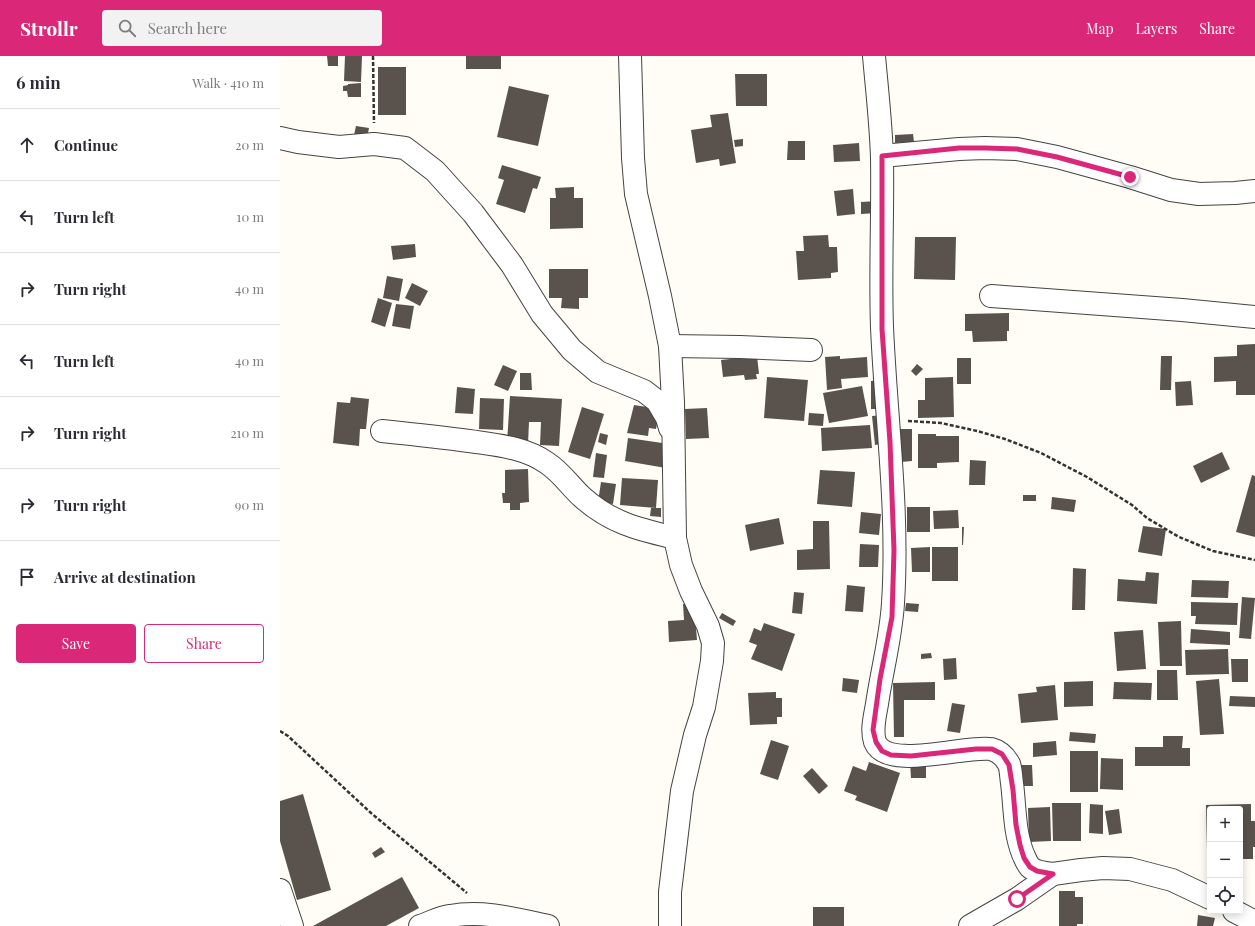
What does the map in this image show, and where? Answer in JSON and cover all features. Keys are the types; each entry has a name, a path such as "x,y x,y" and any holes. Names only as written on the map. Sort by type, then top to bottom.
{"street":[{"path":"630,56 632,144 636,194 670,346 675,538 681,565 691,591 708,626 713,643 712,661 704,707 694,735 682,791 670,892 670,926"},
{"path":"874,56 882,156 882,321 889,420 894,550 892,617 880,679 873,730 876,742 882,751 891,755 911,756 976,749 992,749 1002,754 1009,765 1016,825 1020,845 1024,858 1030,867 1037,871 1053,874 1104,868 1130,869 1172,880 1207,897"},
{"path":"280,138 298,142 339,147 374,144 405,148 434,171 473,213 512,265 542,314 572,350 598,372 644,392 657,401 667,418 673,441"},
{"path":"882,156 959,148 1017,149 1057,157 1171,190 1199,194 1255,191"},
{"path":"991,296 1255,317"},
{"path":"670,346 740,346 811,350"},
{"path":"382,431 438,436 517,449 547,463 581,496 611,517 638,529 675,538"},
{"path":"970,926 1017,899 1053,874"},
{"path":"280,890 292,926"},
{"path":"420,926 448,916 468,914 494,915 548,926"},
{"path":"1240,914 1255,922"}],"path":[{"path":"373,56 374,144"},
{"path":"889,420 941,423 1005,439 1041,453 1087,476 1132,505 1147,518 1179,537 1213,551 1255,560"},
{"path":"280,731 288,736 371,814 469,895"}],"building":[{"path":"327,56 338,56 338,66 328,66"},
{"path":"345,56 362,56 361,82 344,81"},
{"path":"466,56 501,56 501,69 466,69"},
{"path":"378,67 406,67 406,115 378,115"},
{"path":"735,74 767,74 767,106 736,106"},
{"path":"361,83 361,97 348,97 347,91 343,91 343,86"},
{"path":"509,86 549,95 538,146 497,137"},
{"path":"728,113 736,163 720,166 719,159 696,163 691,130 712,127 710,115"},
{"path":"356,126 369,128 367,138 354,135"},
{"path":"913,134 914,142 895,143 895,135"},
{"path":"743,139 743,146 735,147 734,140"},
{"path":"788,141 805,141 805,160 787,160"},
{"path":"859,143 860,161 834,162 833,145"},
{"path":"502,165 541,177 537,189 533,188 525,213 496,204 504,180 498,178"},
{"path":"574,187 574,198 583,198 583,228 550,229 550,198 556,198 555,188"},
{"path":"853,189 855,214 837,216 834,191"},
{"path":"877,201 877,213 861,214 861,202"},
{"path":"828,235 829,247 837,247 838,272 831,273 831,278 798,280 796,251 804,251 803,236"},
{"path":"915,237 956,237 955,280 914,279"},
{"path":"415,244 416,257 393,260 391,246"},
{"path":"549,269 588,269 588,298 579,298 579,309 561,308 562,298 549,298"},
{"path":"387,276 403,279 399,301 383,298"},
{"path":"412,283 428,291 420,306 405,298"},
{"path":"378,298 392,303 385,327 371,322"},
{"path":"396,304 414,306 410,329 392,326"},
{"path":"1009,313 1009,331 1007,331 1007,341 973,342 972,331 965,331 965,314"},
{"path":"1255,344 1255,395 1236,395 1236,381 1214,382 1214,357 1237,356 1237,345"},
{"path":"757,356 759,374 756,374 757,379 745,380 744,375 723,377 721,360"},
{"path":"840,356 840,359 867,357 868,377 841,379 842,388 827,390 825,357"},
{"path":"1161,356 1172,356 1171,390 1160,390"},
{"path":"957,358 971,358 971,384 957,384"},
{"path":"917,364 923,369 916,376 911,371"},
{"path":"503,365 517,371 508,391 494,385"},
{"path":"520,373 531,373 532,390 520,390"},
{"path":"767,377 808,380 804,421 764,418"},
{"path":"953,377 954,417 918,418 918,400 925,400 925,378"},
{"path":"882,380 883,409 871,409 871,381"},
{"path":"1191,381 1193,405 1176,406 1175,382"},
{"path":"862,386 868,416 829,423 823,393"},
{"path":"457,387 475,389 473,414 455,413"},
{"path":"510,396 562,399 559,446 540,445 541,422 529,422 528,444 507,443"},
{"path":"351,397 369,399 366,429 360,429 359,446 333,443 337,402 350,403"},
{"path":"480,398 504,399 503,430 479,429"},
{"path":"634,405 660,409 656,429 649,428 648,436 627,433"},
{"path":"582,407 604,414 590,459 568,452"},
{"path":"707,408 709,438 686,439 685,409"},
{"path":"809,413 824,414 823,426 808,425"},
{"path":"884,415 887,443 875,445 872,416"},
{"path":"870,425 872,448 822,451 821,428"},
{"path":"900,429 912,429 912,461 901,462"},
{"path":"600,433 608,435 606,445 598,442"},
{"path":"918,434 959,436 959,462 937,463 937,468 918,468"},
{"path":"628,438 669,444 666,468 625,461"},
{"path":"1222,452 1230,469 1201,483 1193,466"},
{"path":"596,453 607,455 604,478 593,477"},
{"path":"970,460 986,461 985,485 969,485"},
{"path":"528,469 529,502 520,503 520,510 510,510 510,503 503,503 502,493 505,493 505,470"},
{"path":"820,470 855,472 852,507 817,504"},
{"path":"1252,475 1255,476 1255,537 1236,532"},
{"path":"622,478 658,480 656,508 620,505"},
{"path":"601,482 616,484 613,504 598,502"},
{"path":"1023,495 1036,495 1036,501 1023,501"},
{"path":"1052,497 1076,500 1074,512 1051,509"},
{"path":"907,507 930,507 930,532 907,532"},
{"path":"651,508 661,508 661,517 650,516"},
{"path":"958,510 959,528 934,529 933,511"},
{"path":"861,512 881,514 879,535 859,533"},
{"path":"779,518 784,544 750,551 745,525"},
{"path":"813,521 829,521 830,569 797,570 797,550 813,549"},
{"path":"1143,526 1166,529 1162,556 1138,552"},
{"path":"962,527 964,527 963,545 962,545"},
{"path":"860,544 879,545 878,567 859,567"},
{"path":"930,547 930,572 912,572 911,548"},
{"path":"932,547 958,547 958,581 932,581"},
{"path":"1073,568 1086,569 1085,610 1072,610"},
{"path":"1146,572 1159,573 1157,604 1117,601 1118,579 1145,581"},
{"path":"1192,580 1229,581 1228,598 1191,597"},
{"path":"847,585 865,587 863,612 845,611"},
{"path":"794,592 804,593 802,614 792,613"},
{"path":"1242,597 1255,598 1251,639 1239,638"},
{"path":"1191,602 1238,603 1237,625 1195,624 1196,616 1191,616"},
{"path":"694,603 697,640 669,642 668,621 684,620 683,604"},
{"path":"906,603 919,604 918,612 905,611"},
{"path":"722,613 736,621 733,626 719,618"},
{"path":"1181,621 1182,666 1160,666 1158,622"},
{"path":"764,623 795,634 782,671 751,659 757,645 749,642 754,628 761,631"},
{"path":"1191,629 1230,632 1230,645 1190,643"},
{"path":"1143,630 1146,669 1117,671 1114,632"},
{"path":"1228,649 1229,674 1186,675 1185,650"},
{"path":"931,653 932,658 921,659 921,654"},
{"path":"956,658 957,679 944,680 943,659"},
{"path":"1231,659 1248,659 1248,682 1232,682"},
{"path":"1157,670 1177,670 1178,700 1157,700"},
{"path":"843,678 859,680 857,693 842,691"},
{"path":"1219,679 1224,734 1200,735 1196,681"},
{"path":"1093,681 1093,706 1064,707 1064,682"},
{"path":"935,682 935,700 904,700 904,737 894,737 893,683"},
{"path":"1114,682 1152,683 1151,700 1113,699"},
{"path":"1055,685 1058,720 1021,723 1018,694 1037,692 1036,687"},
{"path":"776,692 776,698 782,698 782,717 777,717 777,724 750,725 748,693"},
{"path":"1230,696 1255,697 1255,707 1229,706"},
{"path":"952,703 965,705 960,733 947,731"},
{"path":"1070,732 1096,734 1095,743 1069,741"},
{"path":"1163,736 1183,736 1182,748 1190,748 1190,766 1135,766 1135,747 1163,747"},
{"path":"771,740 789,746 778,780 760,774"},
{"path":"1056,741 1057,755 1033,757 1033,743"},
{"path":"1070,751 1098,751 1098,792 1070,792"},
{"path":"1101,758 1123,759 1123,790 1100,789"},
{"path":"869,762 900,773 887,812 855,800 857,796 844,791 853,766 866,771"},
{"path":"910,762 926,762 926,778 911,778"},
{"path":"1018,765 1032,765 1033,786 1019,786"},
{"path":"812,768 828,786 819,794 803,776"},
{"path":"303,794 331,890 297,900 280,841 280,801"},
{"path":"1052,803 1081,803 1081,841 1053,841"},
{"path":"1090,804 1103,805 1103,834 1089,833"},
{"path":"1251,804 1251,821 1255,821 1255,847 1253,847 1253,859 1243,859 1243,806 1207,806 1207,850 1206,805"},
{"path":"1050,807 1051,841 1029,842 1028,808"},
{"path":"1119,809 1122,833 1109,835 1105,811"},
{"path":"381,847 385,852 375,858 372,853"},
{"path":"402,877 419,908 386,926 313,926"},
{"path":"1059,891 1075,891 1075,897 1083,897 1083,924 1077,924 1077,926 1059,926"},
{"path":"813,907 844,907 844,926 813,926"},
{"path":"1198,915 1215,918 1213,926 1197,926"}],"route":[{"path":"1017,899 1053,874 1037,871 1030,867 1024,858 1016,825 1009,765 1002,754 992,749 976,749 911,756 891,755 882,751 876,742 873,730 880,679 892,617 894,588 890,442 882,329 882,156 959,148 1017,149 1057,157 1130,177"}]}
